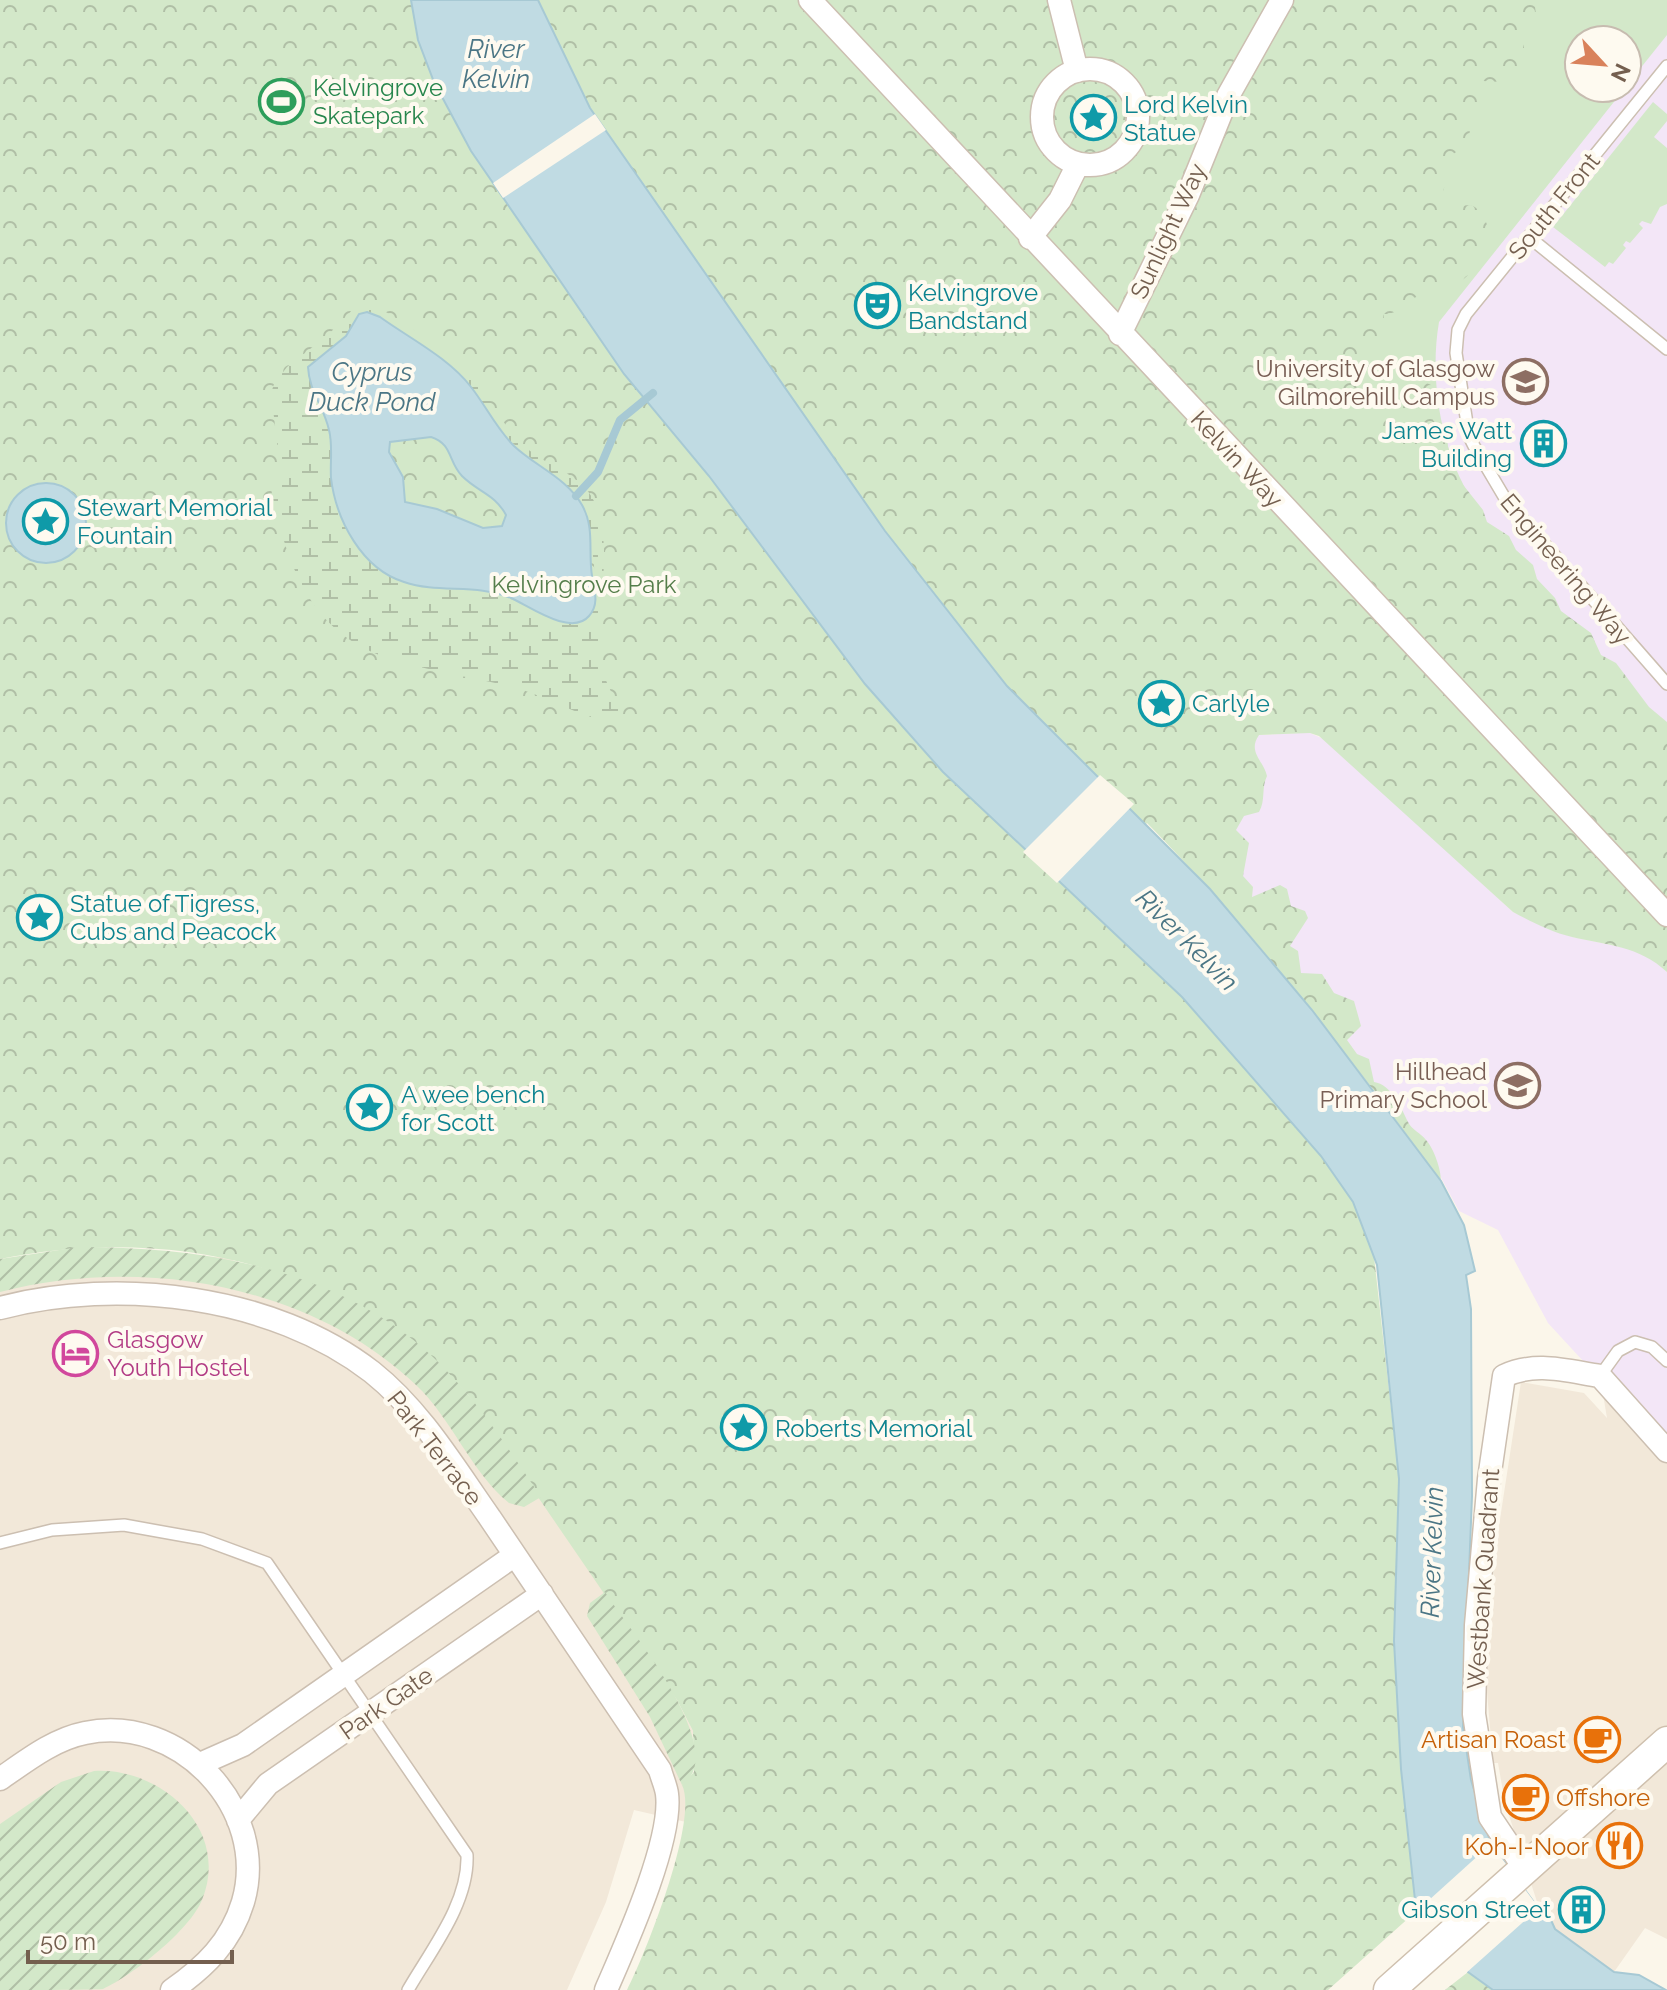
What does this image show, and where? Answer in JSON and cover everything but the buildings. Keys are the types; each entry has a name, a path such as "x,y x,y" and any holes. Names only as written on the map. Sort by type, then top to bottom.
{"street":[{"name":"Kelvin Way","path":"810,0 1667,915"},
{"path":"1059,0 1077,71"},
{"name":"Sunlight Way","path":"1120,334 1188,195 1228,96 1282,0"},
{"path":"1093,69 1122,81 1137,109 1137,125 1122,152 1109,161 1078,164 1052,147 1041,117 1051,88 1077,71 1093,69"},
{"path":"1030,238 1060,200 1078,164"},
{"name":"Park Terrace","path":"0,1308 68,1295 144,1293 243,1312 317,1339 349,1356 398,1396 436,1440 660,1770 667,1794 664,1830 623,1951 606,1990"},
{"name":"Westbank Quadrant","path":"1521,1873 1490,1817 1474,1714 1477,1610 1489,1479 1504,1376 1521,1368 1542,1367 1600,1376"},
{"path":"1600,1376 1667,1451"},
{"name":"Park Gate","path":"200,1764 243,1745 515,1555"},
{"name":"Park Gate","path":"238,1820 268,1784 542,1594"},
{"path":"0,1779 56,1743 101,1730 138,1733 189,1754 222,1788 238,1820 246,1856 244,1901 223,1946 208,1963 172,1990"},
{"path":"1400,1980 1667,1742"}],"lane":[{"name":"South Front","path":"1456,353 1458,330 1466,314 1667,66"},
{"path":"1529,237 1667,349"},
{"name":"Engineering Way","path":"1456,353 1469,436 1495,484 1667,684"},
{"path":"1600,1376 1618,1351 1635,1342 1652,1347 1667,1361"},
{"path":"0,1543 52,1530 124,1525 202,1539 267,1563 467,1855 466,1877 452,1914 408,1990"}],"shaded area":[{"name":"University of Glasgow Gilmorehill Campus","path":"1495,0 1667,0 1667,753 1456,513 1390,196"},
{"name":"Hillhead Primary School","path":"1310,733 1328,741 1513,912 1573,937 1635,950 1653,959 1667,972 1667,1452 1548,1323 1498,1230 1459,1211 1438,1172 1278,968 1198,775 1242,736"},
{"path":"228,1257 492,1424 677,1700 693,1731 686,1822 634,1810 606,1902 567,1990 0,1990 0,1259"},
{"path":"1600,1376 1667,1451 1667,1939 1645,1928 1614,1972 1555,1929 1548,1911 1543,1913 1539,1908 1505,1803 1498,1763 1493,1763 1486,1680 1495,1552 1521,1382 1584,1393 1607,1418"}],"green space":[{"name":"Kelvingrove Park","path":"0,0 1534,0 1536,14 1523,37 1525,59 1501,82 1483,81 1480,85 1486,105 1479,120 1469,123 1465,144 1446,158 1449,173 1443,191 1442,219 1465,205 1477,209 1485,219 1488,232 1484,252 1471,272 1454,286 1440,293 1414,298 1395,311 1384,314 1381,362 1431,385 1436,400 1433,420 1447,438 1449,456 1460,481 1483,510 1487,522 1509,536 1516,550 1533,565 1537,579 1555,598 1561,611 1591,633 1601,655 1616,663 1649,707 1667,722 1667,972 1634,952 1564,935 1513,912 1319,736 1310,733 1259,735 1255,751 1267,776 1259,812 1244,816 1236,830 1249,843 1243,876 1253,887 1252,897 1280,885 1287,889 1291,906 1305,911 1308,918 1290,946 1298,951 1301,973 1322,974 1334,993 1354,1001 1361,1026 1347,1040 1357,1054 1369,1059 1374,1082 1391,1092 1409,1125 1429,1144 1441,1181 1264,952 1147,823 1078,896 1182,997 1321,1156 1353,1202 1373,1248 1399,1479 1394,1641 1413,1883 1415,1900 1421,1907 1328,1990 627,1990 657,1918 677,1855 685,1802 682,1785 694,1772 693,1731 677,1700 468,1395 424,1350 383,1320 298,1280 257,1266 215,1256 130,1247 43,1252 0,1259"},
{"path":"1495,0 1667,0 1667,35 1643,65 1643,24 1563,24 1563,104 1612,104 1439,322 1436,367 1440,414 1452,459 1472,500 1390,403 1380,362 1390,196"},
{"path":"1653,102 1667,114 1667,121 1654,137 1667,148 1667,204 1660,207 1651,224 1642,221 1639,224 1643,228 1630,243 1626,241 1623,245 1626,248 1613,264 1609,262 1605,267 1553,227"},
{"path":"368,303 381,309 442,351 479,387 523,445 576,480 593,498 604,547 600,657 603,673 623,719 619,723 595,718 516,688 406,664 362,647 339,632 320,613 305,591 284,540 270,484 282,482 271,393 287,367 328,335 356,306","holes":["373,313 456,371 472,388 504,436 576,496 586,521 595,574 595,591 589,616 516,601 486,590 418,586 390,577 373,565 354,540 336,500 329,429 313,395 308,367 346,336 359,314"]},
{"path":"79,1247 126,1248 221,1258 312,1283 355,1302 396,1327 449,1373 491,1424 541,1497 524,1507 509,1503 484,1476 440,1413 416,1385 373,1350 325,1322 274,1301 220,1287 165,1279 109,1277 54,1281 0,1292 0,1259"},
{"path":"605,1592 652,1659 686,1718 695,1745 694,1768 682,1785 650,1717 587,1616 590,1603"},
{"path":"94,1771 119,1772 143,1779 165,1791 184,1807 198,1827 207,1849 208,1874 202,1900 196,1912 173,1938 103,1989 0,1990 0,1824 61,1782"},
{"path":"1468,1972 1493,1990 1445,1990"}],"water":[{"name":"River Kelvin","path":"411,0 538,0 590,108 885,531 1007,686 1210,889 1312,1010 1441,1181 1464,1225 1475,1271 1466,1275 1471,1309 1472,1496 1463,1727 1471,1780 1491,1844 1542,1913 1547,1911 1555,1929 1614,1972 1639,1975 1666,1990 1493,1990 1468,1972 1415,1900 1401,1769 1394,1641 1399,1479 1377,1265 1353,1202 1321,1156 1182,997 943,772 865,684 709,476 624,374 471,151 434,82 418,40"},
{"name":"Cyprus Duck Pond","path":"367,312 380,317 452,367 471,387 514,446 576,496 586,514 590,531 595,596 592,611 581,622 561,622 498,593 417,586 404,582 376,566 354,541 345,526 334,494 329,430 311,384 308,367 346,336 359,314","holes":["431,437 447,449 462,476 502,508 506,515 502,526 483,528 437,509 405,502 403,477 389,452 390,442"]},
{"name":"Stewart Memorial Fountain","path":"46,483 61,486 74,495 83,508 86,523 83,538 74,551 61,560 46,563 31,560 18,551 9,538 6,523 9,508 18,495 31,486"}],"pier":[{"path":"595,114 606,130 503,198 493,183"},
{"path":"1100,775 1134,804 1057,883 1023,852"},
{"path":"1491,1844 1539,1908 1465,1974 1418,1910"}],"waterway":[{"path":"576,496 598,472 620,420 653,393"}],"place":[{"name":"Kelvingrove Skatepark","path":"282,101"},
{"name":"Lord Kelvin Statue","path":"1093,118"},
{"name":"Kelvingrove Bandstand","path":"877,306"},
{"name":"University of Glasgow Gilmorehill Campus","path":"1526,382"},
{"name":"James Watt Building","path":"1543,444"},
{"name":"Stewart Memorial Fountain","path":"46,521"},
{"name":"Carlyle","path":"1161,703"},
{"name":"Statue of Tigress, Cubs and Peacock","path":"39,917"},
{"name":"Hillhead Primary School","path":"1518,1085"},
{"name":"A wee bench for Scott","path":"370,1108"},
{"name":"Glasgow Youth Hostel","path":"76,1353"},
{"name":"Roberts Memorial","path":"744,1428"},
{"name":"Artisan Roast","path":"1597,1739"},
{"name":"Offshore","path":"1525,1797"},
{"name":"Koh-I-Noor","path":"1620,1846"},
{"name":"Gibson Street","path":"1582,1909"}]}
